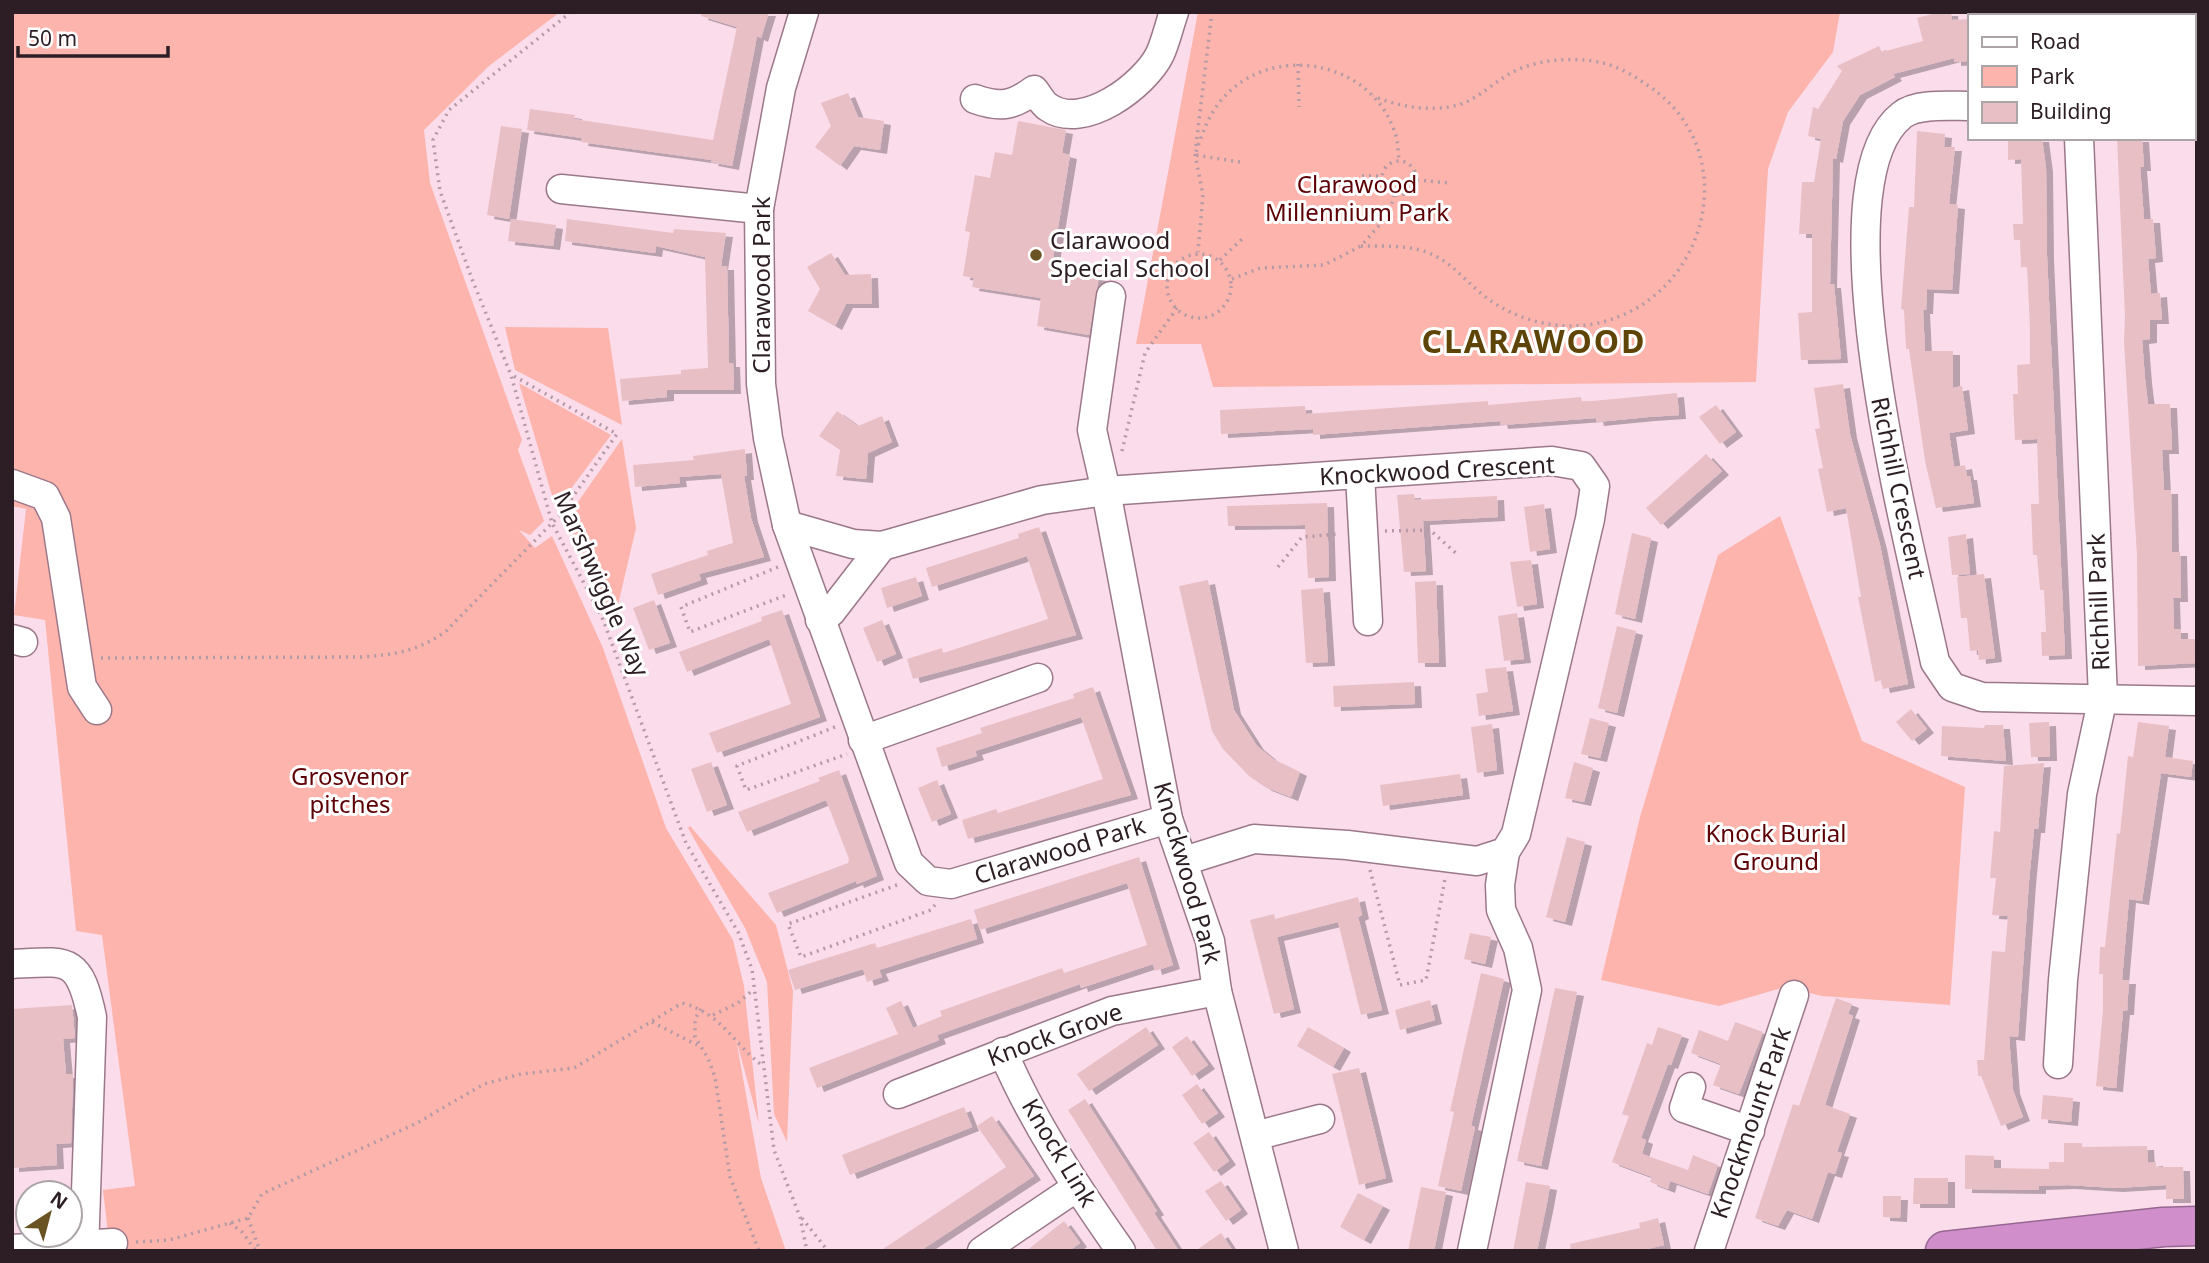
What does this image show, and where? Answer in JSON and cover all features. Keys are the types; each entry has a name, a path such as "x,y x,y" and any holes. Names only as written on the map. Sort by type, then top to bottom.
{"highway":[{"path":"1960,1250 2163,1227 2197,1226"}],"street":[{"name":"Clarawood Park","path":"804,12 781,88 759,209 761,384 768,438 787,525 807,587 909,863 928,881 951,884 1168,818"},
{"path":"975,99 995,106 1017,103 1034,90 1048,108 1074,114 1104,107 1129,91 1159,55 1174,12"},
{"name":"Richhill Crescent","path":"1968,106 1935,107 1903,114 1882,139 1867,192 1867,309 1876,385 1936,662 1952,687 1982,697 2103,697 2197,701"},
{"name":"Richhill Park","path":"2058,1064 2063,980 2082,794 2103,697 2079,140"},
{"path":"561,189 759,209"},
{"name":"Knockwood Park","path":"1111,296 1092,430 1112,490 1168,818 1210,941 1217,991 1284,1251"},
{"name":"Knockwood Crescent","path":"787,525 853,544 882,546 1042,500 1112,490 1552,461 1581,466 1595,486 1590,519 1516,834 1505,852 1500,885 1501,910 1518,948 1527,990 1472,1251"},
{"path":"1360,475 1368,621"},
{"path":"12,485 35,490 45,496 53,511 82,687 97,710"},
{"path":"820,620 831,612 882,546"},
{"path":"861,736 1038,678"},
{"path":"1184,861 1254,839 1364,847 1477,861 1505,852"},
{"path":"12,964 60,962 71,966 86,987 92,1017 84,1248 113,1243"},
{"name":"Knock Grove","path":"898,1094 1112,1011 1217,991"},
{"name":"Knockmount Park","path":"1709,1251 1794,995"},
{"name":"Knock Link","path":"1003,1052 1016,1083 1077,1187 1121,1251"},
{"path":"1691,1087 1684,1108 1750,1131"},
{"path":"1255,1136 1320,1119"},
{"path":"982,1251 1077,1187"}],"path":[{"name":"Marshwiggle Way","path":"570,12 449,110 433,140 440,191 511,374 552,523 602,617 685,843 738,932 752,969 774,1150 800,1217 807,1251"},
{"path":"1198,252 1203,195 1195,155 1212,12"},
{"path":"1195,155 1211,115 1223,98 1239,83 1277,66 1298,64 1339,72 1373,96 1397,106 1433,108 1461,104 1507,75 1542,63 1573,60 1605,64 1635,76 1658,92 1681,115 1698,150 1704,172 1706,197 1701,225 1690,252 1675,275 1655,296 1626,313 1597,323 1564,325 1531,321 1483,295 1454,266 1427,252 1362,246"},
{"path":"1298,64 1299,107"},
{"path":"1373,96 1395,132 1399,160"},
{"path":"1195,155 1240,162"},
{"path":"1399,160 1413,166 1417,180 1409,193 1394,195 1384,188 1382,176 1387,165 1399,160"},
{"path":"1362,176 1382,176"},
{"path":"1417,180 1449,183"},
{"path":"1232,279 1260,268 1324,265 1362,246 1389,214 1394,195"},
{"path":"1220,260 1242,239"},
{"path":"1198,252 1220,260 1232,279 1228,302 1211,317 1188,318 1170,303 1166,281 1176,261 1198,252"},
{"path":"1112,490 1145,353 1177,309"},
{"path":"77,657 361,657 398,654 426,646 446,631 552,523 617,434 511,374"},
{"path":"1279,568 1302,537 1363,531 1430,530 1458,555"},
{"path":"798,559 681,607 690,632 807,587"},
{"path":"861,736 746,790 737,766 861,736"},
{"path":"1364,847 1400,985 1426,979 1449,857"},
{"name":"Clarawood Park","path":"922,876 788,924 801,957 931,910 951,884"},
{"path":"713,1015 738,1003 754,989"},
{"path":"113,1243 169,1240 248,1218 262,1194 417,1123 484,1084 521,1074 574,1068 682,1003 713,1015 747,1054 763,1066"},
{"path":"698,1046 695,1019 701,1009"},
{"path":"652,1022 698,1046 708,1058 715,1077 730,1177 759,1251"},
{"name":"Marshwiggle Way","path":"800,1217 828,1251"},
{"path":"248,1218 258,1251"},
{"path":"230,1223 242,1232 258,1251"}],"green space":[{"name":"Grosvenor pitches","path":"12,12 560,12 489,66 424,130 430,183 522,440 518,450 544,521 530,535 519,530 535,548 552,536 603,648 666,828 733,940 744,986 759,1124 736,1039 761,1178 786,1251 110,1251 103,1190 135,1186 102,935 76,931 45,620 14,615 26,509 12,506"},
{"name":"Clarawood Millennium Park","path":"1198,12 1840,12 1833,52 1788,112 1768,169 1756,382 1213,387 1201,344 1136,344"},
{"path":"505,327 608,328 622,425 515,370"},
{"path":"519,383 611,435 556,509"},
{"path":"622,439 636,528 614,622 566,519"},
{"name":"Knock Burial Ground","path":"1780,516 1862,741 1965,787 1950,1005 1822,996 1785,987 1719,1006 1601,980 1640,817 1718,555"},
{"path":"690,826 776,925 793,991 787,1142 774,1114 767,982 745,928 688,828"}],"building":[{"path":"702,12 769,12 761,38 757,36 732,166 711,162 712,160 581,142 582,138 527,130 530,109 575,115 574,119 713,140 737,27 701,16"},
{"path":"1951,12 1952,20 1968,19 1968,61 1954,62 1954,58 1893,74 1895,77 1860,95 1843,121 1836,159 1833,158 1830,284 1834,284 1841,359 1801,360 1798,313 1812,312 1812,234 1799,234 1802,182 1814,182 1821,139 1808,136 1813,107 1818,109 1842,71 1837,66 1879,46 1882,52 1923,41 1917,18"},
{"path":"848,93 858,117 884,121 880,150 854,146 840,166 815,147 831,126 821,103"},
{"path":"1018,121 1066,130 1062,153 1070,155 1051,270 1099,277 1089,335 1037,326 1041,298 972,287 974,278 963,276 970,232 965,231 975,175 990,178 995,152 1012,155"},
{"path":"501,126 522,129 509,219 487,215"},
{"path":"1917,131 1945,134 1944,147 1955,147 1949,204 1958,205 1952,290 1927,289 1926,310 1923,310 1925,351 1953,351 1953,388 1962,386 1968,430 1949,433 1954,467 1965,465 1967,476 1970,476 1974,503 1936,508 1925,461 1909,349 1906,349 1904,310 1901,309 1909,207 1914,207"},
{"path":"2008,140 2042,140 2046,168 2047,256 2065,655 2042,656 2041,632 2046,632 2044,590 2040,590 2037,555 2033,555 2031,504 2039,504 2037,439 2015,440 2013,394 2018,394 2017,365 2030,364 2030,328 2027,267 2021,267 2020,240 2014,240 2013,224 2023,224 2021,159 2008,160"},
{"path":"2117,140 2142,140 2144,167 2140,167 2144,219 2153,219 2156,258 2148,259 2151,294 2160,293 2162,320 2150,320 2150,339 2142,340 2145,379 2148,404 2170,404 2172,450 2162,450 2164,490 2171,490 2172,552 2180,552 2181,598 2173,598 2174,629 2181,629 2181,639 2197,639 2197,663 2138,666 2137,556 2124,342"},
{"path":"511,219 556,225 553,246 508,241"},
{"path":"567,219 673,233 674,229 726,233 721,266 727,266 729,363 733,363 734,390 667,390 667,397 622,401 620,379 681,374 681,370 708,368 705,257 656,246 655,253 565,241"},
{"path":"831,253 845,275 871,274 872,304 846,304 835,326 808,311 820,289 807,267"},
{"path":"1843,384 1850,434 1880,545 1908,684 1883,689 1881,680 1875,682 1858,597 1861,597 1846,508 1827,512 1818,469 1823,468 1815,429 1820,428 1814,388"},
{"path":"1677,393 1679,415 1597,422 1596,418 1501,425 1500,421 1313,435 1313,429 1221,434 1220,410 1305,406 1306,414 1488,401 1488,405 1581,397 1582,402"},
{"path":"1716,405 1736,432 1720,444 1699,417"},
{"path":"837,411 858,426 882,416 892,442 868,453 866,479 836,476 840,450 819,436"},
{"path":"745,449 747,476 744,476 751,518 764,557 699,574 701,580 658,595 651,574 708,555 707,551 733,543 721,474 679,477 680,483 635,487 633,465 694,460 693,456"},
{"path":"1706,454 1722,471 1661,525 1646,508"},
{"path":"1414,494 1415,500 1497,496 1498,517 1423,521 1426,571 1404,572 1397,495"},
{"path":"1327,503 1329,577 1308,578 1305,525 1228,526 1227,506"},
{"path":"1544,504 1550,549 1530,552 1524,507"},
{"path":"1039,527 1076,635 913,679 907,659 942,648 943,653 1048,619 1027,556 932,587 926,568 1019,538 1018,534"},
{"path":"1632,533 1651,538 1635,619 1615,614"},
{"path":"1966,534 1970,574 1952,575 1948,537"},
{"path":"1531,560 1537,604 1517,607 1510,562"},
{"path":"1984,574 1995,658 1979,660 1978,650 1970,651 1967,618 1961,618 1957,577"},
{"path":"916,577 922,596 887,608 881,588"},
{"path":"1208,580 1234,710 1257,746 1273,759 1300,772 1291,797 1265,787 1249,776 1223,749 1212,731 1179,586"},
{"path":"1436,581 1439,663 1418,663 1415,582"},
{"path":"1323,588 1328,662 1306,663 1301,590"},
{"path":"654,600 670,643 649,650 633,608"},
{"path":"782,610 820,717 717,753 709,733 791,704 769,639 687,672 679,652 762,621 761,617"},
{"path":"1517,613 1524,659 1504,661 1498,616"},
{"path":"882,620 896,654 877,662 863,628"},
{"path":"1617,626 1636,631 1617,713 1598,708"},
{"path":"1506,667 1513,711 1479,716 1476,694 1488,692 1485,669"},
{"path":"1414,682 1415,704 1334,707 1333,686"},
{"path":"1093,687 1131,795 968,839 962,820 996,809 998,813 1103,779 1081,717 975,751 977,756 942,767 936,748 982,733 980,728 1074,698 1073,694"},
{"path":"1911,709 1927,729 1912,741 1896,722"},
{"path":"1590,718 1609,723 1600,758 1581,754"},
{"path":"2049,722 2050,757 2031,757 2029,723"},
{"path":"2138,722 2169,726 2165,757 2193,761 2191,777 2161,773 2142,901 2129,899 2122,980 2129,980 2127,1011 2123,1011 2116,1088 2096,1086 2103,1010 2103,974 2099,974 2100,947 2105,947 2128,756 2133,757"},
{"path":"1492,724 1497,770 1477,773 1471,727"},
{"path":"1985,725 2003,725 2006,761 1941,756 1942,726 1984,728"},
{"path":"711,762 727,805 707,812 691,769"},
{"path":"1574,762 1593,768 1584,802 1565,798"},
{"path":"2044,763 2038,829 2034,829 2029,881 2018,1037 2009,1036 2013,1090 2023,1117 2001,1126 1981,1076 1978,1076 1977,1060 1984,1060 1992,951 2005,952 2008,916 1992,915 1996,878 1990,878 1994,831 2000,832 2004,766"},
{"path":"839,770 877,876 857,884 856,881 777,913 768,893 848,863 849,859 826,800 747,832 738,812 820,781 818,778"},
{"path":"1460,774 1463,795 1383,806 1380,785"},
{"path":"937,780 951,814 932,822 918,788"},
{"path":"1567,837 1585,842 1565,922 1546,917"},
{"path":"1139,857 1173,965 1155,971 1153,964 1081,988 1080,984 937,1035 939,1040 817,1088 809,1068 898,1034 886,1008 901,1001 913,1028 942,1016 940,1011 1062,968 1064,973 1147,945 1127,883 980,930 974,910"},
{"path":"1358,897 1362,915 1358,917 1382,1010 1361,1015 1338,922 1277,937 1294,1009 1274,1014 1250,920 1274,914 1275,919"},
{"path":"971,919 977,939 879,970 882,977 867,982 863,969 795,990 788,970 875,943 877,948"},
{"path":"1470,933 1491,937 1485,964 1464,959"},
{"path":"1481,973 1504,979 1471,1126 1475,1127 1461,1191 1438,1186 1454,1112 1450,1111"},
{"path":"1555,988 1577,992 1541,1166 1517,1161"},
{"path":"1836,998 1852,1004 1848,1014 1853,1016 1825,1105 1850,1114 1837,1152 1842,1153 1835,1174 1828,1172 1812,1219 1787,1210 1778,1226 1755,1218 1793,1104 1799,1106"},
{"path":"1430,1000 1435,1020 1400,1030 1395,1010"},
{"path":"72,1005 75,1038 63,1039 66,1074 73,1074 71,1143 56,1144 57,1165 12,1168 12,1009"},
{"path":"1735,1022 1763,1032 1739,1094 1713,1085 1721,1064 1691,1053 1699,1030 1728,1041"},
{"path":"1146,1027 1158,1045 1089,1091 1077,1074"},
{"path":"1308,1027 1344,1048 1333,1067 1297,1046"},
{"path":"1658,1027 1682,1035 1671,1065 1668,1064 1641,1138 1646,1140 1642,1154 1688,1170 1693,1155 1718,1165 1708,1194 1670,1181 1668,1189 1650,1182 1652,1177 1612,1162 1629,1116 1622,1114 1647,1043 1652,1045"},
{"path":"1187,1036 1208,1065 1192,1076 1172,1047"},
{"path":"1359,1068 1386,1178 1359,1185 1332,1074"},
{"path":"1197,1084 1218,1113 1202,1124 1182,1095"},
{"path":"2043,1095 2073,1098 2071,1122 2041,1119"},
{"path":"1085,1099 1157,1211 1154,1213 1179,1251 1157,1251 1068,1110"},
{"path":"964,1107 972,1127 850,1175 842,1155"},
{"path":"992,1116 1034,1176 920,1251 880,1251 1006,1167 977,1126"},
{"path":"1209,1132 1229,1161 1214,1172 1193,1143"},
{"path":"2064,1143 2082,1143 2082,1147 2147,1146 2148,1163 2156,1162 2156,1167 2183,1167 2184,1199 2166,1199 2166,1185 2116,1188 2039,1186 2039,1190 1965,1189 1965,1155 1994,1156 1994,1168 2049,1169 2049,1162 2064,1162"},
{"path":"1914,1178 1948,1178 1948,1204 1913,1204"},
{"path":"1221,1181 1241,1210 1226,1221 1205,1191"},
{"path":"1526,1182 1550,1186 1547,1203 1537,1251 1513,1251"},
{"path":"1421,1187 1446,1192 1434,1251 1408,1251"},
{"path":"1358,1193 1383,1206 1364,1240 1340,1227"},
{"path":"1883,1196 1901,1196 1900,1218 1883,1217"},
{"path":"1658,1218 1664,1245 1639,1251 1571,1251 1570,1244 1640,1228 1639,1223"},
{"path":"1064,1221 1080,1243 1069,1251 1026,1251"},
{"path":"1221,1233 1233,1251 1195,1251"}],"place":[{"name":"Clarawood Special School","path":"1036,255"}],"district":[{"name":"CLARAWOOD","path":"1534,342"}]}
